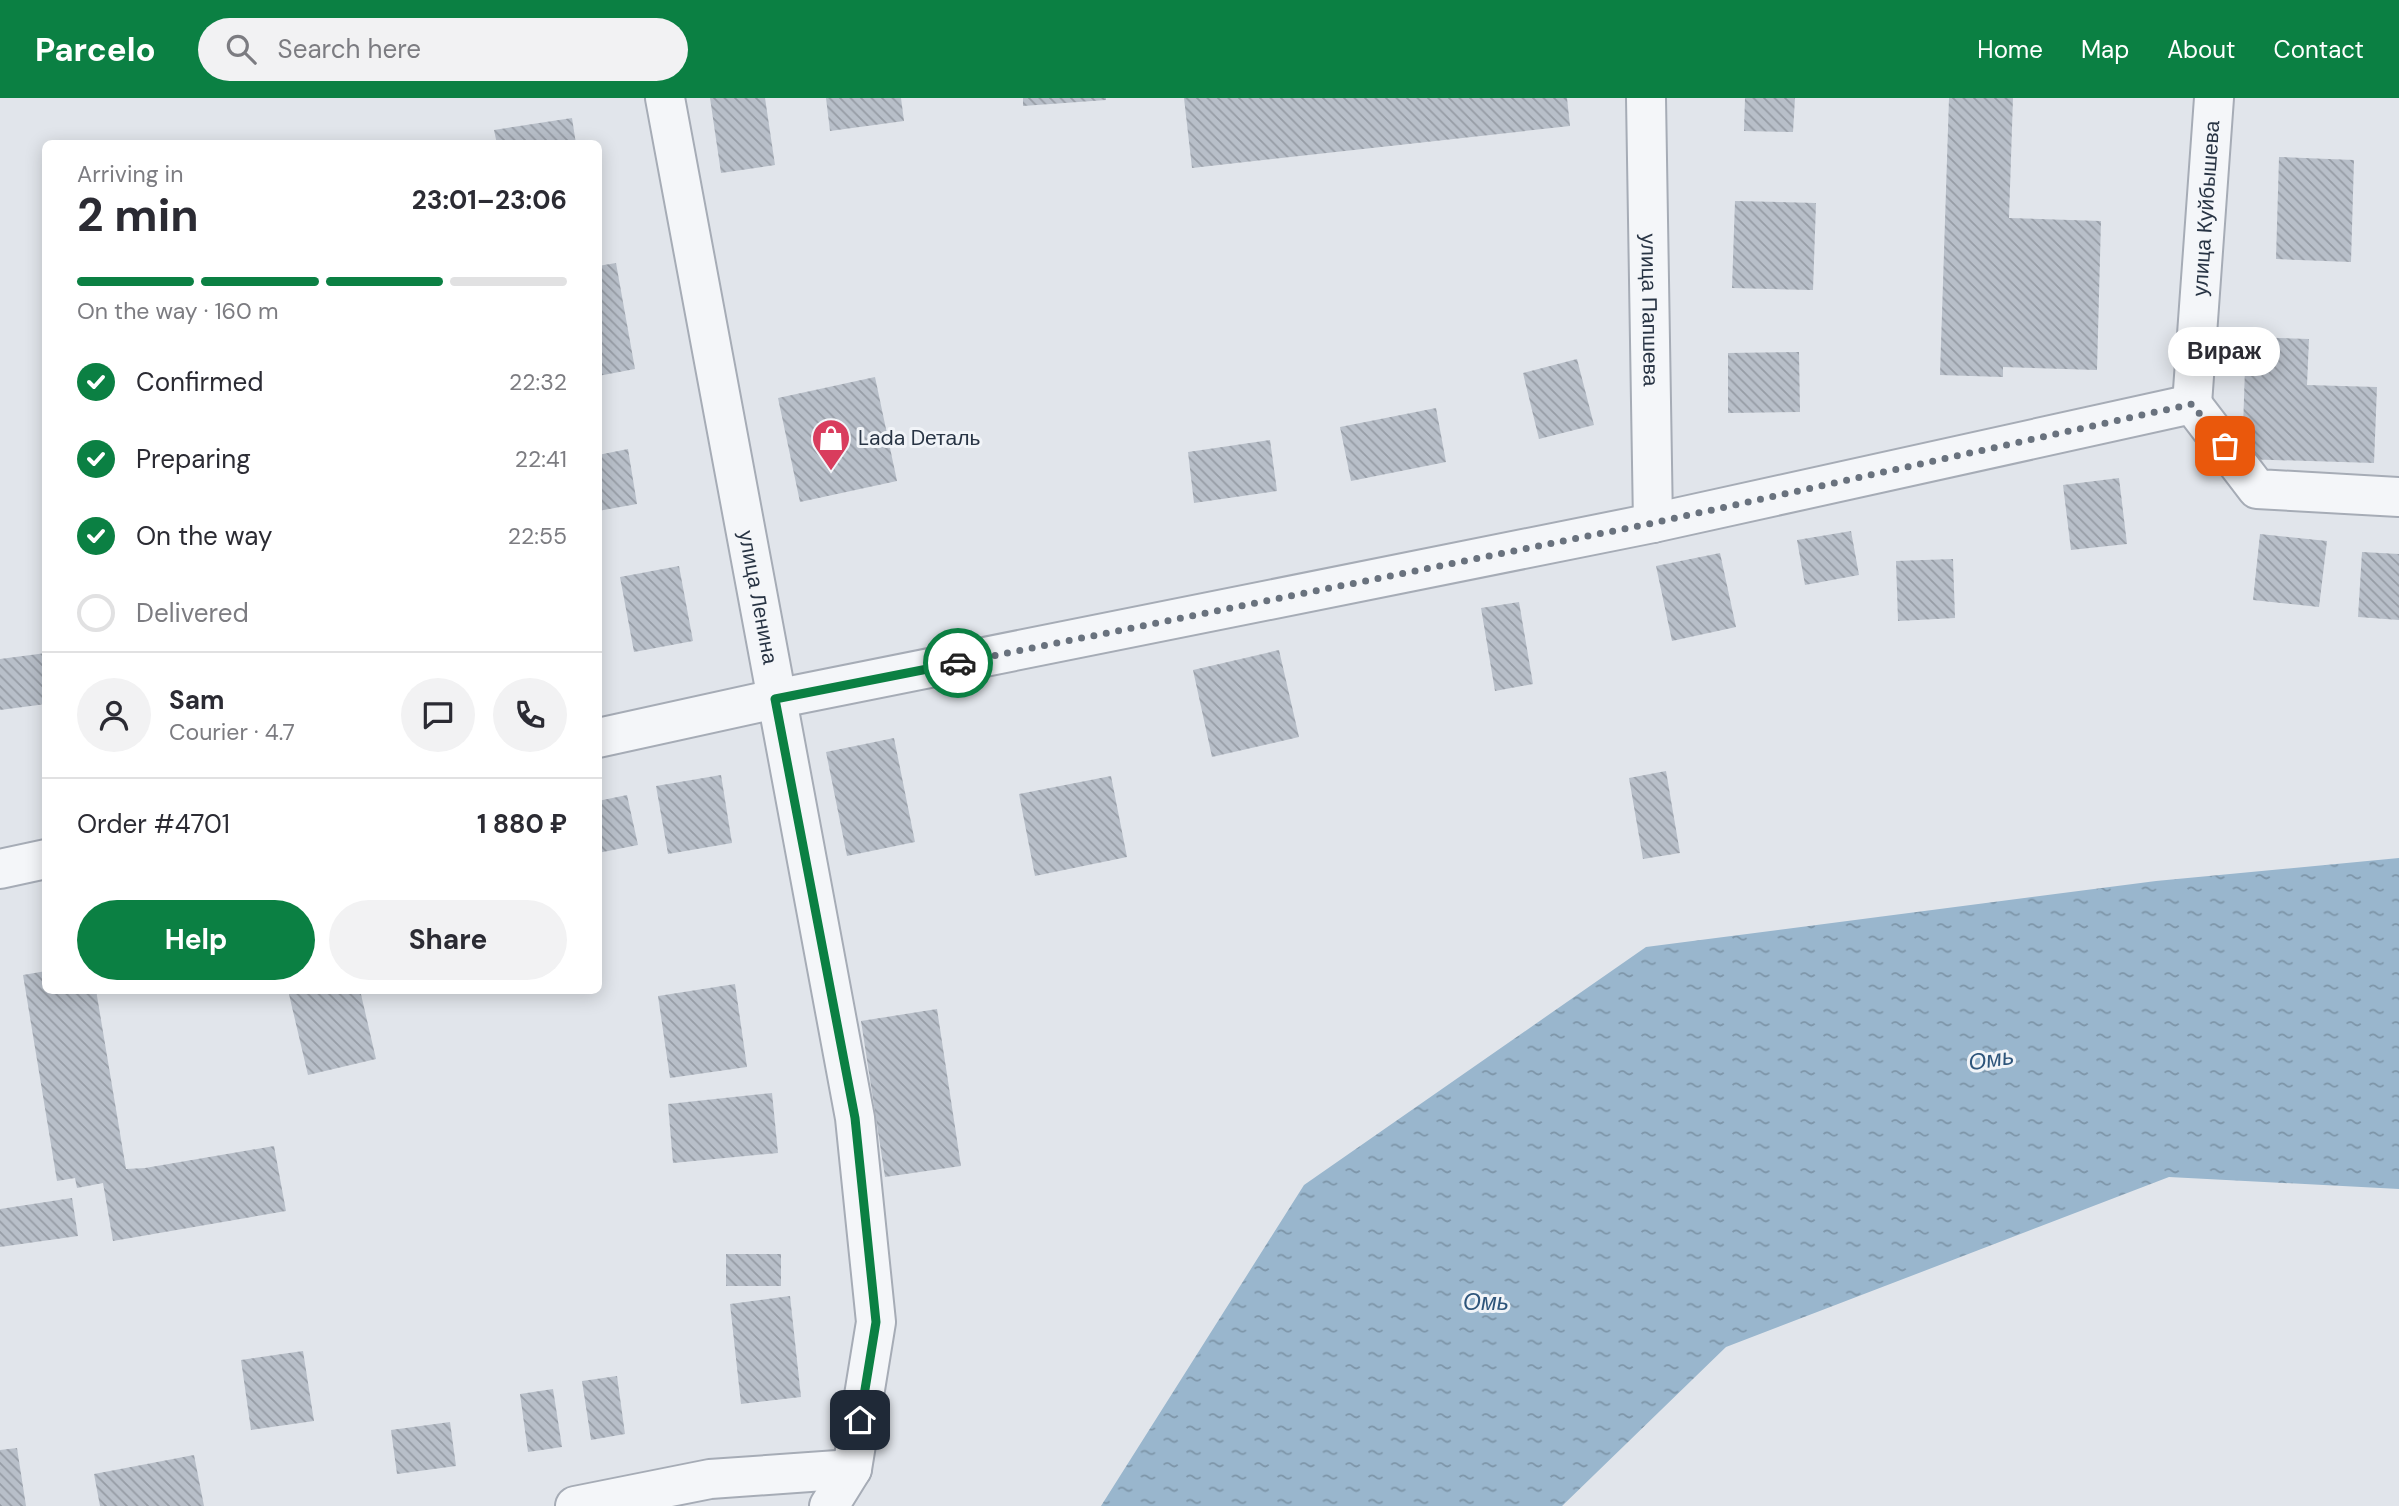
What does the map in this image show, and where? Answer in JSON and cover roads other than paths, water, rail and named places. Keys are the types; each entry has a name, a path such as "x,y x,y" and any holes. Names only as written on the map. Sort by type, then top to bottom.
{"street":[{"name":"улица Ленина","path":"665,98 855,1118 876,1322 852,1469"},
{"name":"улица Папшева","path":"1646,98 1653,523"},
{"name":"улица Куйбышева","path":"2192,404 2214,98"},
{"path":"602,737 775,699 1653,523 2192,404 2257,489 2399,497"},
{"path":"0,869 42,860"},
{"path":"575,1506 710,1479 852,1469"},
{"path":"829,1506 852,1469"}],"water":[{"name":"Омь","path":"2399,858 2399,1189 2169,1177 1726,1347 1562,1506 1101,1506 1304,1185 1646,947 2156,881"}],"place":[{"name":"Вираж","path":"2225,446"},
{"name":"Lada Dеталь","path":"831,472"}]}
